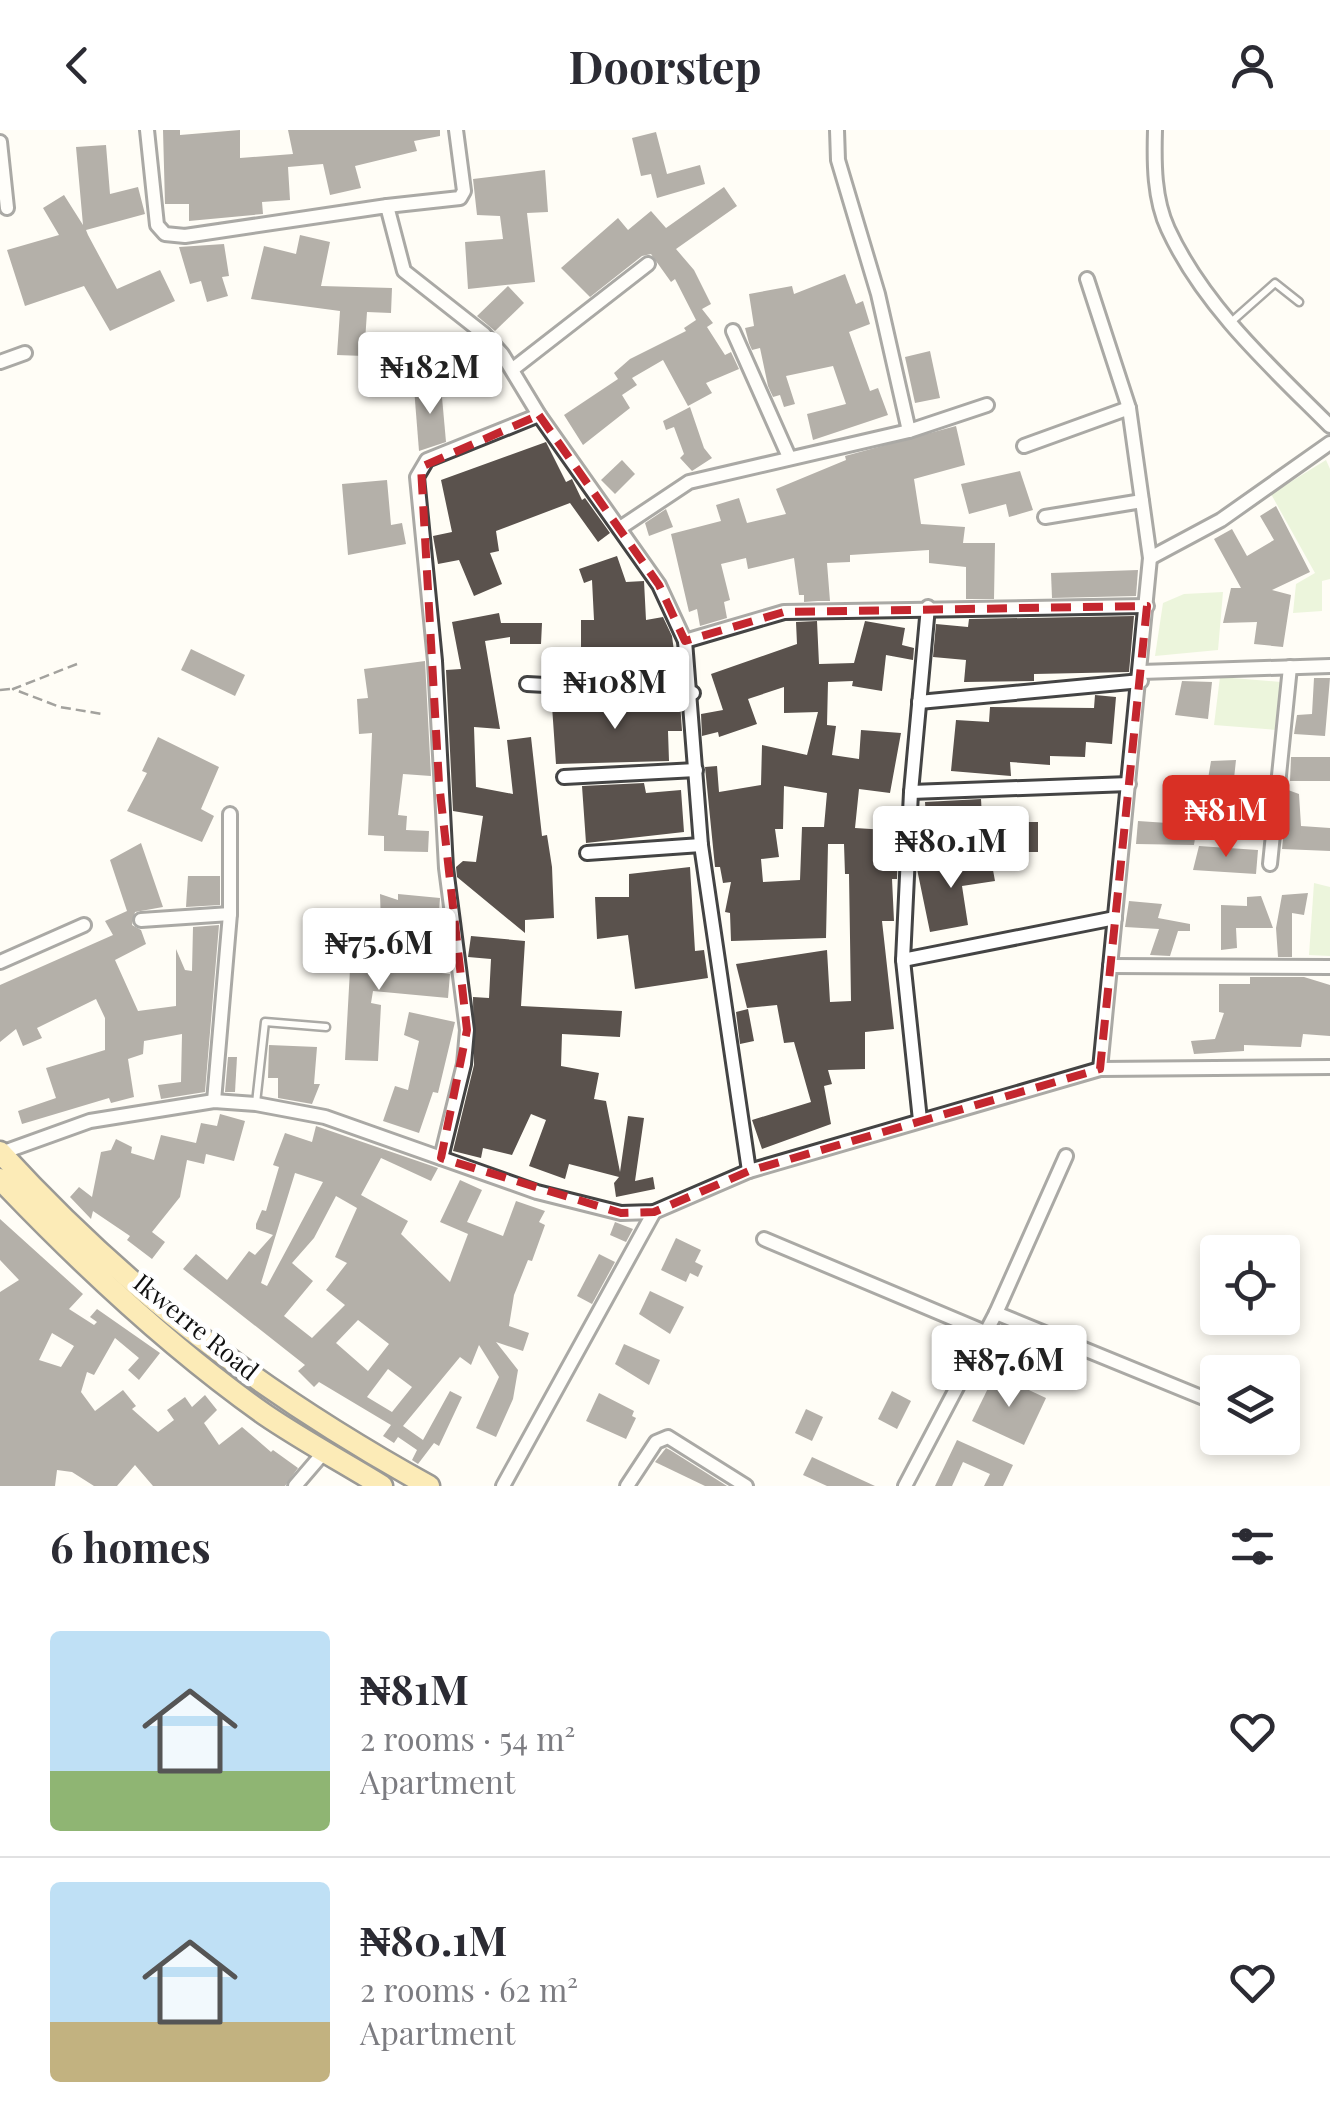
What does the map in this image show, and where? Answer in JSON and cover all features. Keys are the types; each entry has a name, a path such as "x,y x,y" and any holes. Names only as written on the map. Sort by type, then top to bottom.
{"main road":[{"path":"0,1153 92,1249 200,1341 317,1423 429,1486"},
{"name":"Ikwerre Road","path":"0,1179 118,1296 264,1413 382,1486"}],"street":[{"path":"148,130 156,224 165,234 185,236 460,198 464,190 456,130"},
{"path":"837,130 838,160 878,294 909,432"},
{"path":"1155,130 1154,172 1168,228 1230,324 1330,426"},
{"path":"0,142 7,208"},
{"path":"387,206 397,260 404,272 484,334 513,369 539,415 659,586 685,641 701,845 749,1171"},
{"path":"513,369 648,264"},
{"path":"1087,279 1129,408 1150,558 1100,1069"},
{"path":"733,331 790,458"},
{"path":"0,362 25,353"},
{"path":"620,528 690,482 909,432 987,405"},
{"path":"1024,446 1129,408"},
{"path":"441,1158 464,1064 468,1030 446,868 435,661 417,477 427,460 539,415"},
{"path":"1150,558 1221,520 1330,443"},
{"path":"1045,517 1142,501"},
{"path":"685,641 784,612 1147,606"},
{"path":"920,1120 903,960 911,792 928,607"},
{"path":"919,702 1141,676 1330,666"},
{"path":"1270,864 1290,667"},
{"path":"527,684 692,692"},
{"path":"564,776 696,770"},
{"path":"911,792 1129,784"},
{"path":"214,1101 230,914 230,814"},
{"path":"587,853 701,845"},
{"path":"141,920 230,914"},
{"path":"903,960 1115,918"},
{"path":"0,962 84,925"},
{"path":"1110,966 1330,966"},
{"path":"0,1153 90,1121 214,1101 256,1104 325,1117 537,1192 621,1214 654,1212 749,1171 1100,1069 1330,1067"},
{"path":"904,1486 996,1312 1066,1156"},
{"path":"503,1486 654,1212"},
{"path":"764,1239 985,1332"},
{"path":"996,1312 1200,1396"},
{"path":"627,1486 656,1442 668,1437 746,1486"},
{"path":"296,1486 325,1451"}],"lane":[{"path":"1230,324 1275,283 1299,302"},
{"path":"256,1104 265,1022 326,1028"}],"path":[{"path":"0,690 77,664"},
{"path":"12,689 60,707 102,714"}],"highlighted area":[{"path":"539,415 659,585 685,641 784,612 1147,606 1100,1069 749,1171 654,1212 621,1213 441,1158 467,1030 439,783 421,467"}],"green space":[{"path":"1326,460 1330,469 1330,579 1322,581 1322,611 1293,613 1296,584 1315,573 1271,494"},
{"path":"1223,592 1218,650 1155,656 1163,603 1184,594"},
{"path":"1220,677 1281,682 1277,730 1214,725"},
{"path":"1314,883 1330,887 1330,956 1309,955"}],"building":[{"path":"163,130 180,130 180,135 240,130 240,158 293,154 288,130 440,130 440,136 414,141 417,151 355,166 361,188 330,195 323,164 288,167 290,200 262,202 263,214 189,221 189,204 165,204"},
{"path":"656,132 667,174 700,165 705,184 657,198 651,174 641,176 632,138"},
{"path":"106,145 110,194 138,187 145,214 86,230 88,235 117,289 160,270 175,301 110,331 84,286 25,306 7,250 59,235 43,208 64,195 83,225 76,147"},
{"path":"545,170 548,212 527,213 535,282 468,289 465,242 503,239 500,216 477,215 473,179"},
{"path":"724,187 737,206 676,249 694,270 711,304 702,309 713,323 707,327 725,355 731,352 739,369 706,383 712,393 688,406 663,360 632,378 637,385 622,395 630,408 583,445 564,415 618,379 614,373 630,359 686,331 684,328 696,320 675,279 671,282 651,254 642,256 590,297 561,268 618,218 628,230 651,211 666,228"},
{"path":"300,235 330,242 321,286 392,288 391,313 367,312 364,356 337,355 340,311 251,299 264,246 296,254"},
{"path":"224,244 229,276 222,277 228,296 207,302 201,281 190,284 179,247"},
{"path":"845,274 856,304 863,301 870,324 849,332 870,391 878,388 888,415 813,440 807,414 846,404 833,366 786,376 795,404 784,407 780,395 773,397 768,386 760,348 752,350 749,343 745,328 754,326 749,294 792,286 794,294"},
{"path":"508,286 524,303 495,331 477,316"},
{"path":"930,351 940,398 915,403 905,357"},
{"path":"441,386 446,442 419,451 414,388"},
{"path":"690,407 704,448 712,458 692,471 680,458 684,454 674,427 666,430 663,421"},
{"path":"956,426 965,465 914,479 921,524 965,527 963,543 995,543 994,599 966,599 966,567 929,563 929,550 850,555 850,562 827,563 830,601 804,602 804,595 799,595 794,558 748,569 746,558 721,564 730,600 724,602 727,618 700,626 697,609 689,612 671,534 721,521 716,505 739,498 747,523 786,514 776,489 846,460 845,456"},
{"path":"546,442 566,482 572,479 582,500 585,498 610,533 598,542 570,503 496,531 499,551 490,553 502,584 474,596 459,560 438,564 433,536 452,532 441,480"},
{"path":"622,460 635,474 615,494 601,480"},
{"path":"1020,471 1033,510 1009,517 1006,504 969,514 961,484"},
{"path":"387,480 391,525 402,523 406,544 348,555 342,484"},
{"path":"1276,506 1310,572 1272,590 1291,595 1283,647 1254,644 1257,622 1223,623 1231,588 1241,588 1214,539 1232,529 1247,556 1274,540 1260,516"},
{"path":"666,509 673,527 649,536 645,523"},
{"path":"617,556 626,582 644,581 646,620 663,617 672,636 678,682 557,676 559,649 581,649 581,620 594,620 592,580 584,583 579,569"},
{"path":"1138,570 1136,596 1052,598 1051,573"},
{"path":"499,613 501,623 542,623 541,644 510,644 510,637 485,641 500,729 474,727 476,787 513,794 507,740 531,737 542,836 547,835 552,867 554,918 525,920 525,933 457,877 456,867 463,861 476,862 483,816 453,811 446,670 461,669 452,622"},
{"path":"1134,616 1129,672 1034,674 1034,681 964,682 966,660 933,657 936,624 968,627 969,619"},
{"path":"817,621 819,664 854,663 865,621 905,628 902,645 914,648 913,660 886,655 882,691 852,686 853,681 828,682 827,725 836,726 832,755 859,759 861,730 901,733 890,793 859,789 855,828 887,830 887,824 898,825 897,879 892,879 894,921 882,921 894,1029 865,1032 865,1069 828,1070 832,1084 824,1086 831,1124 762,1149 752,1120 811,1102 794,1042 784,1043 777,1005 747,1008 736,964 827,950 830,1002 851,1001 849,874 845,874 844,844 828,844 826,938 731,941 730,913 725,912 731,882 723,883 720,867 715,867 705,767 717,766 719,792 761,785 762,745 807,755 818,712 784,713 784,687 748,699 757,724 719,737 718,732 702,736 701,714 723,710 711,674 797,644 796,622","holes":["784,786 827,793 824,827 802,827 800,880 763,882 761,859 779,857 775,829 783,829"]},
{"path":"191,649 245,675 235,696 181,670"},
{"path":"425,661 431,776 403,774 398,815 407,816 406,830 429,831 428,852 384,851 384,836 368,835 372,733 359,734 357,699 368,698 364,669"},
{"path":"1314,678 1330,678 1325,736 1294,734 1297,715 1312,714"},
{"path":"1182,681 1212,682 1208,719 1175,715"},
{"path":"1095,695 1116,697 1112,744 1086,742 1085,757 1050,756 1050,765 1010,762 1011,776 951,771 956,720 989,722 990,707 1094,708"},
{"path":"615,699 680,702 682,731 668,731 669,761 556,764 552,706 616,706"},
{"path":"158,737 219,767 201,809 214,816 202,842 127,811 147,773 142,771"},
{"path":"1291,757 1330,757 1330,781 1290,781"},
{"path":"1236,760 1233,788 1227,787 1229,795 1205,797 1211,761"},
{"path":"644,783 646,793 681,790 684,832 586,843 582,786"},
{"path":"1288,790 1299,794 1301,826 1330,828 1330,851 1282,849"},
{"path":"981,799 982,817 926,820 925,802"},
{"path":"1138,821 1197,825 1194,845 1136,844"},
{"path":"987,822 1038,822 1038,852 986,852"},
{"path":"141,843 163,907 135,912 132,925 141,930 146,944 115,960 138,1011 176,1006 176,949 185,970 192,971 193,927 219,925 205,1092 161,1099 158,1085 181,1082 182,1034 144,1041 143,1054 128,1059 134,1097 111,1103 109,1098 22,1124 18,1111 56,1098 46,1068 105,1050 105,1018 96,999 37,1028 42,1038 23,1046 16,1029 0,1042 0,985 113,935 105,921 127,911 110,860"},
{"path":"1199,846 1258,850 1256,874 1193,870"},
{"path":"991,859 995,881 962,886 968,925 930,932 917,869"},
{"path":"690,867 695,951 704,950 708,978 635,989 628,935 597,939 595,897 629,897 629,874"},
{"path":"188,876 220,876 220,905 186,907"},
{"path":"1308,893 1304,915 1292,913 1292,957 1278,957 1276,928 1282,895"},
{"path":"380,894 398,900 398,894 440,898 438,926 381,924"},
{"path":"1261,896 1273,928 1236,928 1237,948 1221,950 1221,905 1247,906 1247,897"},
{"path":"1129,901 1162,904 1158,918 1190,924 1190,931 1178,931 1170,956 1150,955 1159,929 1125,927"},
{"path":"352,933 385,935 383,966 450,974 448,998 373,991 371,1003 381,1005 378,1061 345,1060"},
{"path":"471,936 525,941 521,1006 622,1011 620,1037 562,1034 561,1066 599,1073 594,1099 606,1101 620,1172 628,1116 644,1118 635,1181 653,1177 655,1189 616,1197 614,1183 619,1177 569,1164 565,1179 529,1166 546,1120 531,1114 512,1155 483,1148 481,1158 453,1151 474,1065 473,997 489,998 491,959 468,957"},
{"path":"1250,977 1304,977 1330,985 1330,1036 1303,1034 1301,1047 1244,1045 1244,1051 1194,1054 1191,1041 1215,1039 1224,1013 1219,1012 1219,984 1250,984"},
{"path":"748,1009 754,1041 740,1044 736,1012"},
{"path":"409,1012 455,1022 438,1093 433,1092 419,1133 383,1121 395,1086 408,1090 419,1041 404,1035"},
{"path":"269,1045 317,1047 314,1084 320,1084 312,1104 278,1098 278,1078 268,1078"},
{"path":"228,1057 237,1057 235,1092 225,1092"},
{"path":"220,1114 245,1121 234,1161 206,1154 204,1164 187,1160 180,1197 152,1232 165,1242 152,1259 127,1240 130,1236 93,1211 91,1219 70,1197 79,1187 92,1197 101,1152 111,1150 116,1139 132,1147 131,1153 154,1160 161,1135 196,1143 201,1123 217,1126"},
{"path":"316,1126 438,1168 431,1181 381,1158 361,1195 408,1221 401,1234 450,1282 468,1234 440,1222 460,1180 482,1190 467,1222 503,1236 516,1201 545,1211 539,1222 545,1225 532,1261 528,1260 514,1295 509,1326 529,1333 523,1351 496,1342 518,1370 513,1399 496,1437 476,1428 499,1377 479,1345 471,1365 460,1357 403,1426 423,1440 450,1391 462,1397 439,1446 434,1443 418,1464 412,1460 417,1450 398,1437 394,1443 383,1436 391,1425 319,1382 314,1387 298,1371 305,1365 183,1269 196,1254 227,1280 249,1251 255,1255 273,1235 256,1229 256,1224 262,1210 266,1211 279,1167 273,1165 285,1133 312,1142","holes":["295,1173 323,1182 267,1286 261,1283","336,1196 357,1208 335,1257 347,1263 326,1290 345,1305 312,1338 284,1316 313,1281 292,1263 314,1238","358,1320 389,1344 368,1371 336,1343","388,1369 412,1387 392,1412 367,1397"]},
{"path":"0,1219 83,1294 69,1309 94,1325 97,1322 90,1317 97,1309 160,1353 139,1380 128,1370 139,1358 115,1338 94,1375 87,1372 81,1392 95,1411 123,1390 136,1406 132,1409 158,1432 174,1420 167,1410 185,1397 192,1407 205,1395 217,1410 204,1423 219,1445 242,1427 271,1452 298,1468 285,1486 153,1486 135,1465 117,1486 94,1486 72,1472 57,1470 55,1486 0,1486 0,1292 19,1280 0,1260","holes":["52,1333 74,1346 61,1367 39,1360"]},
{"path":"615,1222 633,1229 626,1242 610,1235"},
{"path":"676,1238 701,1250 695,1262 703,1266 698,1277 690,1273 686,1282 661,1270"},
{"path":"599,1254 615,1262 592,1304 577,1296"},
{"path":"650,1291 684,1307 670,1334 639,1314"},
{"path":"1002,1341 1014,1348 998,1371 987,1364"},
{"path":"624,1344 660,1360 649,1385 615,1364"},
{"path":"995,1374 1046,1398 1024,1445 972,1421"},
{"path":"892,1391 911,1401 897,1429 878,1419"},
{"path":"599,1393 634,1411 632,1416 636,1418 626,1439 586,1421"},
{"path":"806,1409 823,1417 812,1441 795,1433"},
{"path":"957,1440 1013,1465 1003,1486 984,1486 990,1474 963,1462 952,1486 935,1486"},
{"path":"666,1448 727,1486 705,1486 655,1462"},
{"path":"812,1457 875,1486 827,1486 803,1475"}]}
